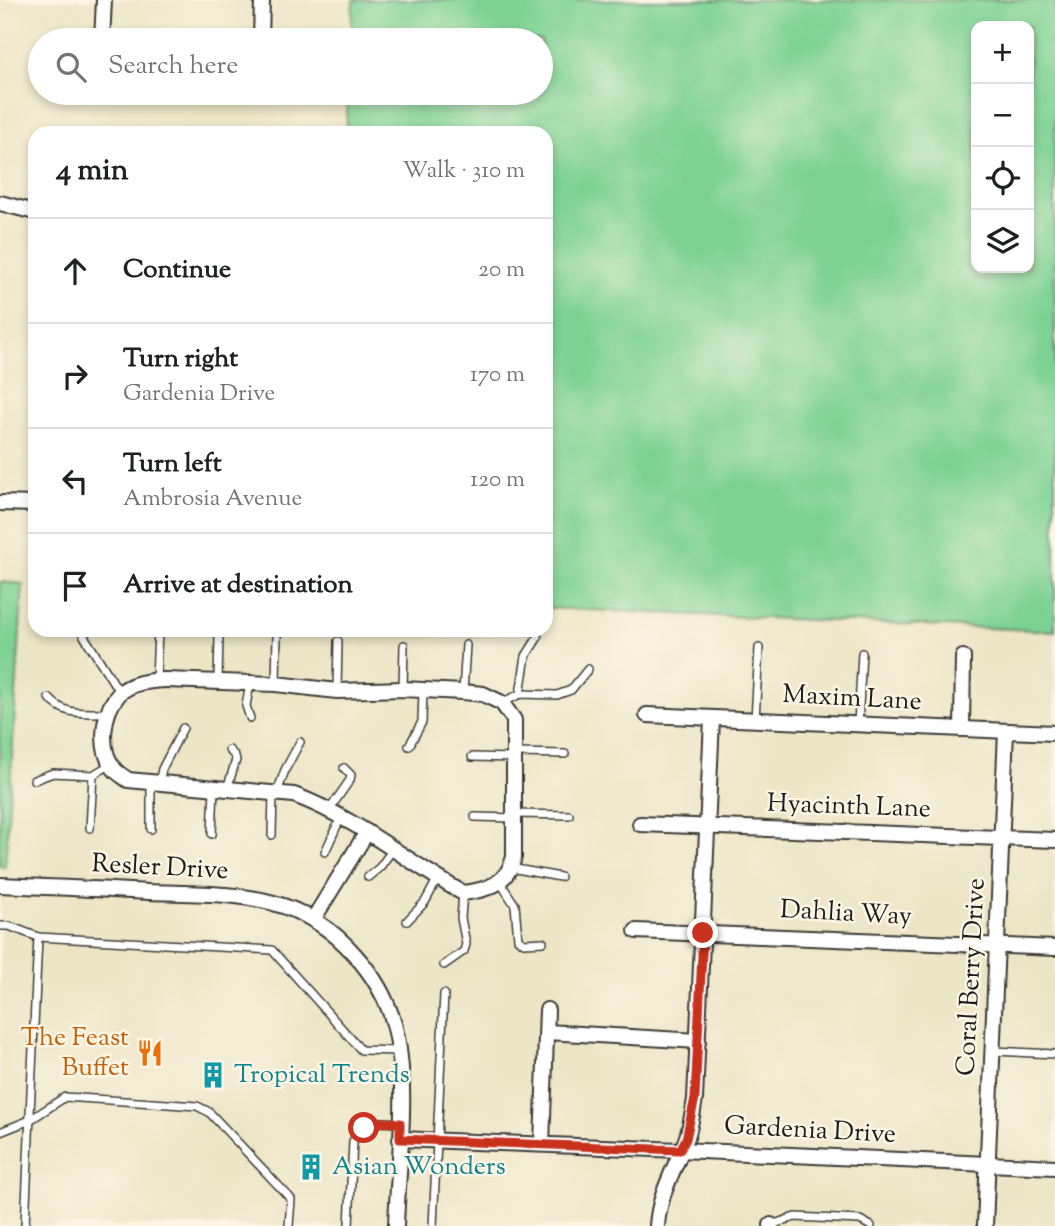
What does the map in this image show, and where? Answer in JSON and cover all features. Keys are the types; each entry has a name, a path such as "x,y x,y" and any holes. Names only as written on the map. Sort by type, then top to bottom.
{"street":[{"path":"103,28 104,0"},
{"path":"261,28 262,0"},
{"path":"0,203 28,210"},
{"path":"0,503 28,504"},
{"path":"962,729 963,657"},
{"path":"141,682 218,682 276,684 337,691 403,689 463,692 483,694 502,703 514,720 515,756 514,857 505,876 481,891 463,893 335,813 294,795 128,780 114,769 107,753 104,733 107,713 120,693 141,682"},
{"name":"Maxim Lane","path":"647,715 1055,733"},
{"path":"657,1226 671,1171 686,1139 695,1098 712,719"},
{"name":"Coral Berry Drive","path":"985,1226 1006,731"},
{"name":"Hyacinth Lane","path":"640,824 1055,841"},
{"path":"314,918 367,832"},
{"name":"Resler Drive","path":"0,885 241,896 281,904 314,918 342,940 366,967 384,997 394,1024 402,1086 396,1226"},
{"name":"Dahlia Way","path":"636,931 1055,948"},
{"path":"542,1144 547,1010"},
{"path":"547,1032 698,1041"},
{"name":"Gardenia Drive","path":"400,1139 1055,1167"}],"lane":[{"path":"86,637 120,693"},
{"path":"156,681 158,637"},
{"path":"218,682 219,637"},
{"path":"276,684 277,637"},
{"path":"520,694 526,656 538,637"},
{"path":"337,691 338,641"},
{"path":"403,689 404,645"},
{"path":"463,692 466,645"},
{"path":"755,720 759,648"},
{"path":"858,724 862,653"},
{"path":"502,703 520,694 557,695 571,690 588,669"},
{"path":"250,684 246,706 250,718"},
{"path":"409,746 422,722 423,690"},
{"path":"49,698 58,709 69,712 107,713"},
{"path":"151,829 155,783 183,728"},
{"path":"272,835 275,793 300,742"},
{"path":"212,834 220,789 236,760 229,750"},
{"path":"472,757 565,754"},
{"path":"34,780 53,773 93,775 112,764"},
{"path":"325,852 335,813 350,780 351,775 344,768"},
{"path":"90,828 93,775"},
{"path":"475,817 569,815"},
{"path":"368,877 380,867 393,849"},
{"path":"543,943 524,943 518,939 515,905 505,876 560,877"},
{"path":"407,921 425,902 438,878"},
{"path":"444,965 464,951 466,944 461,918 463,893"},
{"path":"0,926 9,926 38,937 272,950 362,1050 399,1051"},
{"path":"25,1226 38,937"},
{"path":"433,1226 444,994"},
{"path":"993,1051 1055,1054"},
{"path":"0,1132 30,1120 65,1097 197,1106 209,1112 291,1199 289,1226"},
{"path":"349,1226 353,1141 364,1128 380,1122 400,1123"},
{"path":"771,1225 795,1217 860,1220 871,1226"}],"green space":[{"path":"353,0 1055,0 1055,631 553,608 553,126 346,126 347,105 553,105 553,28 352,28"},
{"path":"0,582 23,584 5,867 0,866"}],"place":[{"name":"The Feast Buffet","path":"150,1053"},
{"name":"Tropical Trends","path":"213,1075"},
{"name":"Asian Wonders","path":"311,1167"}],"route":[{"path":"364,1128 380,1122 400,1123 400,1139 680,1150 692,1119 695,1098 703,933"}]}
